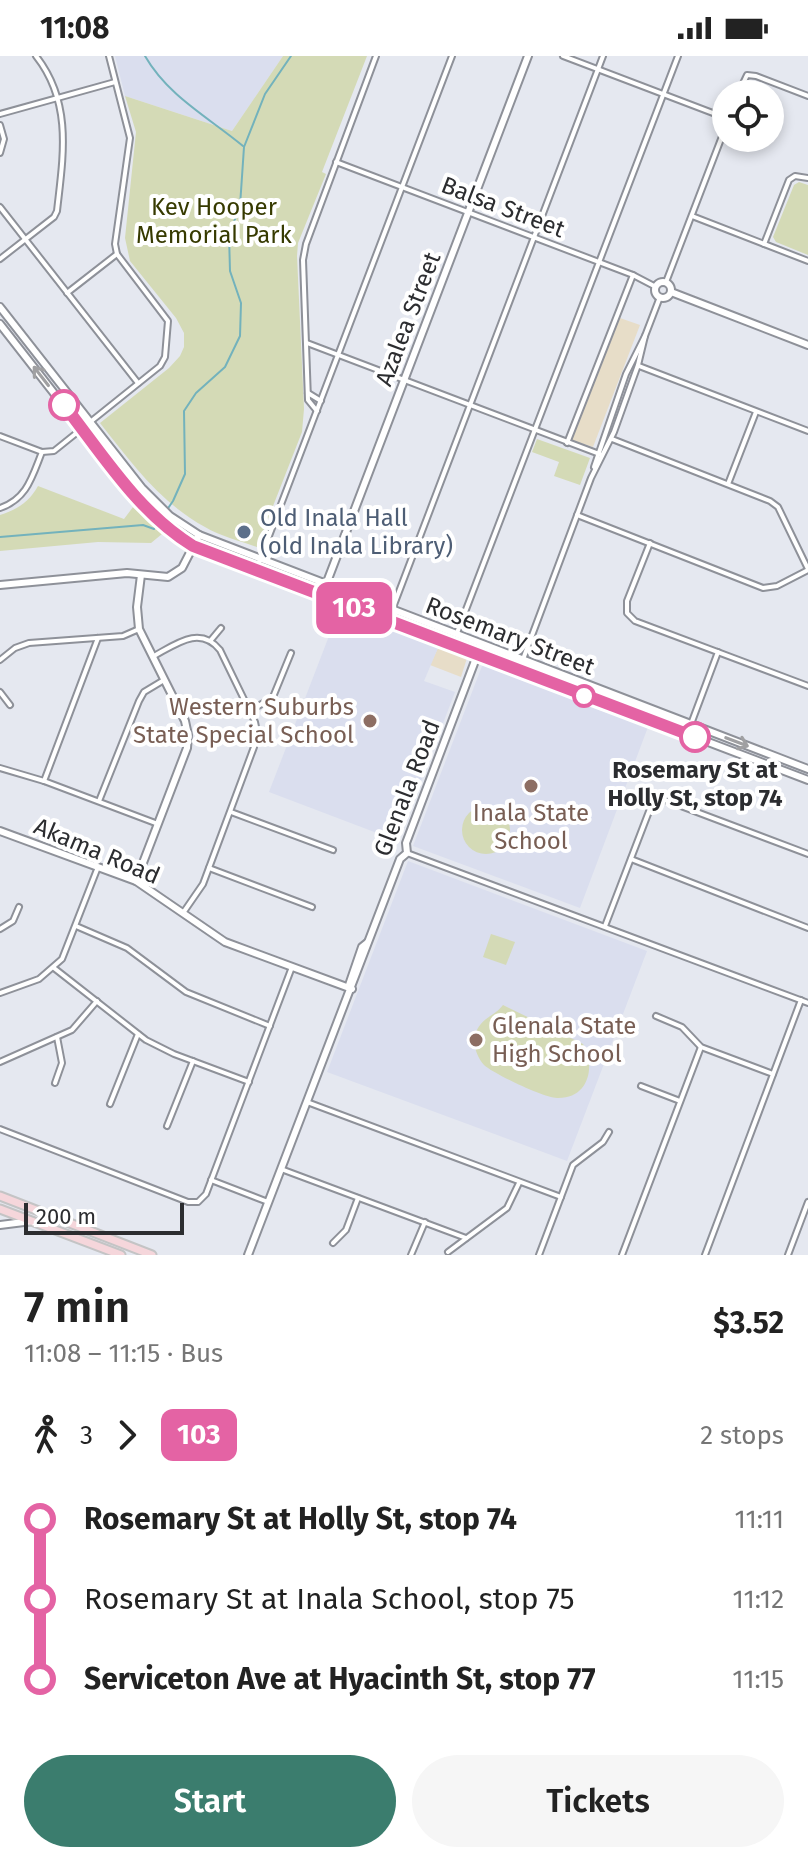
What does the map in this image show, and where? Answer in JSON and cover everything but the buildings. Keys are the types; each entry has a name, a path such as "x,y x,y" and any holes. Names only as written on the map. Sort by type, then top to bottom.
{"main road":[{"path":"1,1198 152,1255"},
{"path":"0,1208 121,1255"}],"street":[{"path":"0,259 54,217 57,211 65,131 46,71 36,56"},
{"path":"0,436 42,452 54,451 164,362 169,325 117,254 115,244 130,138 109,56"},
{"path":"317,411 308,400 305,252 312,225 376,56"},
{"path":"256,570 452,56"},
{"name":"Azalea Street","path":"322,595 528,56"},
{"path":"563,56 712,113"},
{"path":"392,610 603,56"},
{"path":"456,635 678,56"},
{"path":"745,80 747,75 766,80"},
{"path":"0,114 115,82"},
{"path":"784,87 808,96"},
{"path":"0,125 4,139 0,153"},
{"path":"666,282 716,152"},
{"name":"Balsa Street","path":"336,162 633,275 656,287"},
{"path":"764,244 789,180 795,176 808,178"},
{"path":"0,207 138,383"},
{"path":"692,216 808,261"},
{"path":"67,293 117,254"},
{"path":"567,443 633,275"},
{"path":"660,297 656,287 666,282"},
{"path":"666,282 671,292"},
{"path":"660,297 668,296 671,292"},
{"path":"671,292 808,345"},
{"path":"600,455 612,439 660,297"},
{"name":"Rosemary Street","path":"0,307 159,506 199,535 808,769"},
{"name":"Rosemary Street","path":"0,324 128,488 163,523 193,546 808,780"},
{"path":"518,671 600,455 630,363 645,336"},
{"path":"307,343 600,455"},
{"path":"630,363 808,431"},
{"path":"308,393 321,401"},
{"path":"728,485 756,412"},
{"path":"577,515 769,589 808,570 775,504 612,439"},
{"path":"0,508 12,504 28,488 42,452"},
{"path":"0,585 114,574 159,578 177,574 199,535"},
{"path":"650,543 627,601 627,613 635,621 808,686"},
{"path":"136,881 187,748 188,735 185,721 139,629 137,607 141,575"},
{"path":"211,640 221,628"},
{"path":"0,660 15,648 29,643 123,636 139,629"},
{"path":"154,656 191,637 211,640 220,650 255,722 256,740 231,812 199,892 183,913"},
{"path":"44,781 98,638"},
{"name":"Glenala Road","path":"248,1255 350,988 362,947 367,943 400,859 407,853 406,843 481,645"},
{"path":"691,724 718,652"},
{"path":"250,711 273,697 291,653"},
{"path":"99,801 139,701 144,692 164,680"},
{"path":"0,692 10,705"},
{"path":"0,768 44,781 158,824"},
{"path":"605,927 657,797 808,854"},
{"path":"231,812 333,850"},
{"name":"Akama Road","path":"0,831 136,881 225,942 350,988"},
{"path":"407,853 808,1003"},
{"path":"631,859 808,928"},
{"path":"0,993 39,979 54,968 67,950 98,867"},
{"path":"209,868 312,907"},
{"path":"0,929 13,921 19,907"},
{"path":"76,926 117,942 186,992 270,1026"},
{"path":"0,1129 188,1202 203,1199 292,967"},
{"path":"54,968 138,1034 166,1050 249,1082"},
{"path":"705,1255 801,1000"},
{"path":"0,1062 72,1030 97,1001"},
{"path":"656,1016 682,1027 701,1047 773,1074"},
{"path":"110,1104 138,1034"},
{"path":"55,1083 62,1063 57,1037"},
{"path":"622,1255 701,1047"},
{"path":"167,1126 193,1061"},
{"path":"641,1086 681,1101"},
{"path":"307,1102 561,1197"},
{"path":"539,1255 573,1165 603,1142 609,1132"},
{"path":"281,1169 466,1238"},
{"path":"211,1180 268,1202"},
{"path":"448,1252 507,1208 519,1182"},
{"path":"333,1243 346,1230 359,1197"},
{"path":"0,1208 1,1198"},
{"path":"788,1255 808,1202"},
{"path":"0,1225 32,1221"},
{"path":"411,1255 425,1222"}],"shaded area":[{"path":"115,56 283,56 232,131 125,96"},
{"path":"620,318 640,325 593,447 572,440"},
{"name":"Western Suburbs State Special School","path":"339,610 438,648 424,681 455,692 398,841 269,792"},
{"path":"438,648 467,658 461,677 430,665"},
{"name":"Inala State School","path":"482,666 648,727 580,908 413,846"},
{"name":"Glenala State High School","path":"408,861 647,951 567,1161 327,1072"}],"green space":[{"name":"Kev Hooper Memorial Park","path":"283,56 367,56 298,243 304,409 302,432 257,547 211,530 174,506 147,480 100,423 169,368 184,347 184,333 176,318 130,261 125,238 136,132 125,96 232,131"},
{"path":"799,182 808,185 808,255 776,242 773,237 794,185"},
{"path":"537,439 590,458 580,485 554,476 559,462 532,452"},
{"path":"38,486 124,519 133,507 162,534 151,543 98,542 0,551 0,515 22,504"},
{"path":"486,806 503,813 510,830 503,847 486,854 469,847 462,830 469,813"},
{"path":"491,934 515,942 506,965 483,957"},
{"path":"503,1005 583,1044 589,1071 583,1087 568,1097 551,1097 519,1085 484,1065 476,1051 475,1036 483,1021"}],"waterway":[{"path":"145,56 165,83 243,146"},
{"path":"162,517 185,474 184,411 196,393 225,367 240,336 241,303 230,271 229,235 240,206 244,147 265,94 291,56"},
{"path":"0,537 143,525 154,529 158,522"}],"bus line":[{"name":"103","path":"64,405 139,501 171,531 193,546 695,737"}],"place":[{"name":"Old Inala Hall (old Inala Library)","path":"244,532"},
{"name":"Western Suburbs State Special School","path":"370,721"},
{"name":"Rosemary St at Holly St, stop 74","path":"695,737"},
{"name":"Inala State School","path":"531,786"},
{"name":"Glenala State High School","path":"476,1040"}]}
